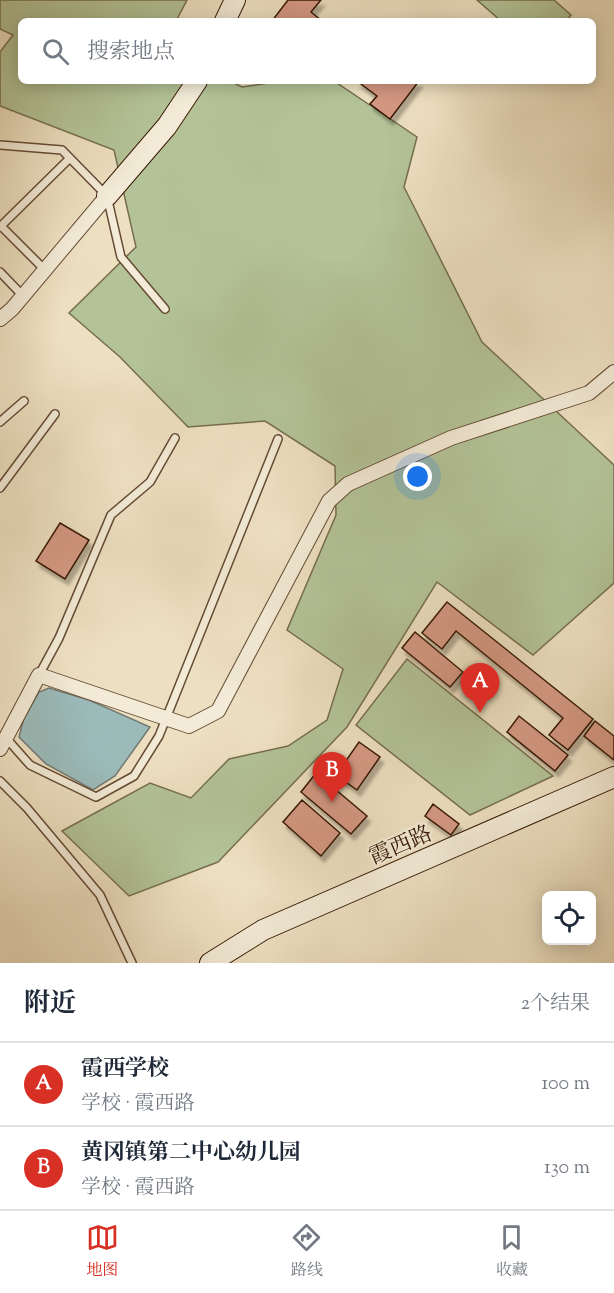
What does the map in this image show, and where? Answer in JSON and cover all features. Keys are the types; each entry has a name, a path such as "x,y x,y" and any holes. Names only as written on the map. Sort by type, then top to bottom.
{"main road":[{"path":"226,18 235,0"},
{"path":"107,196 167,126 195,84"},
{"name":"霞西路","path":"210,963 263,930 614,777"}],"street":[{"path":"0,319 23,296 107,196"},
{"path":"3,744 39,675 189,726 218,711 329,501 348,484 450,438 589,393 614,372"}],"lane":[{"path":"0,146 62,150 107,196 121,257 165,309"},
{"path":"45,270 1,226 70,158"},
{"path":"0,272 23,296"},
{"path":"0,422 24,401"},
{"path":"0,488 55,414"},
{"path":"39,675 59,639 111,515 150,482 175,438"},
{"path":"3,744 30,765 96,797 134,776 159,736 278,440"},
{"path":"0,780 27,808 100,895 132,963"}],"green space":[{"path":"0,0 187,0 178,18 18,18 18,84 236,84 242,87 262,84 338,84 417,137 404,187 482,342 614,465 614,583 533,655 437,582 347,727 218,862 129,896 62,831 150,783 191,798 229,759 288,746 327,720 343,669 287,630 336,515 335,466 265,421 188,427 120,357 69,313 136,247 114,150 0,106 0,52 13,35 0,29"},
{"path":"477,0 554,0 571,15 568,18 498,18"},
{"path":"407,659 553,776 470,815 356,725"}],"water":[{"path":"49,688 89,700 150,727 115,776 93,790 46,764 19,737 24,718 39,692"}],"building":[{"path":"288,0 321,0 311,12 318,18 274,18"},
{"path":"361,84 417,84 390,119 370,104 377,96"},
{"path":"60,523 89,540 65,579 36,561"},
{"path":"447,602 593,719 568,750 549,735 563,718 456,631 442,649 422,633"},
{"path":"415,632 463,672 450,687 402,648"},
{"path":"519,716 568,755 555,771 507,732"},
{"path":"595,721 614,736 614,760 584,736"},
{"path":"359,742 380,757 357,790 336,775"},
{"path":"316,773 367,816 351,834 301,792"},
{"path":"302,800 340,833 321,856 283,822"},
{"path":"433,804 459,824 451,835 425,816"}],"place":[{"name":"霞西学校","path":"480,713"},
{"name":"黄冈镇第二中心幼儿园","path":"332,802"}]}
